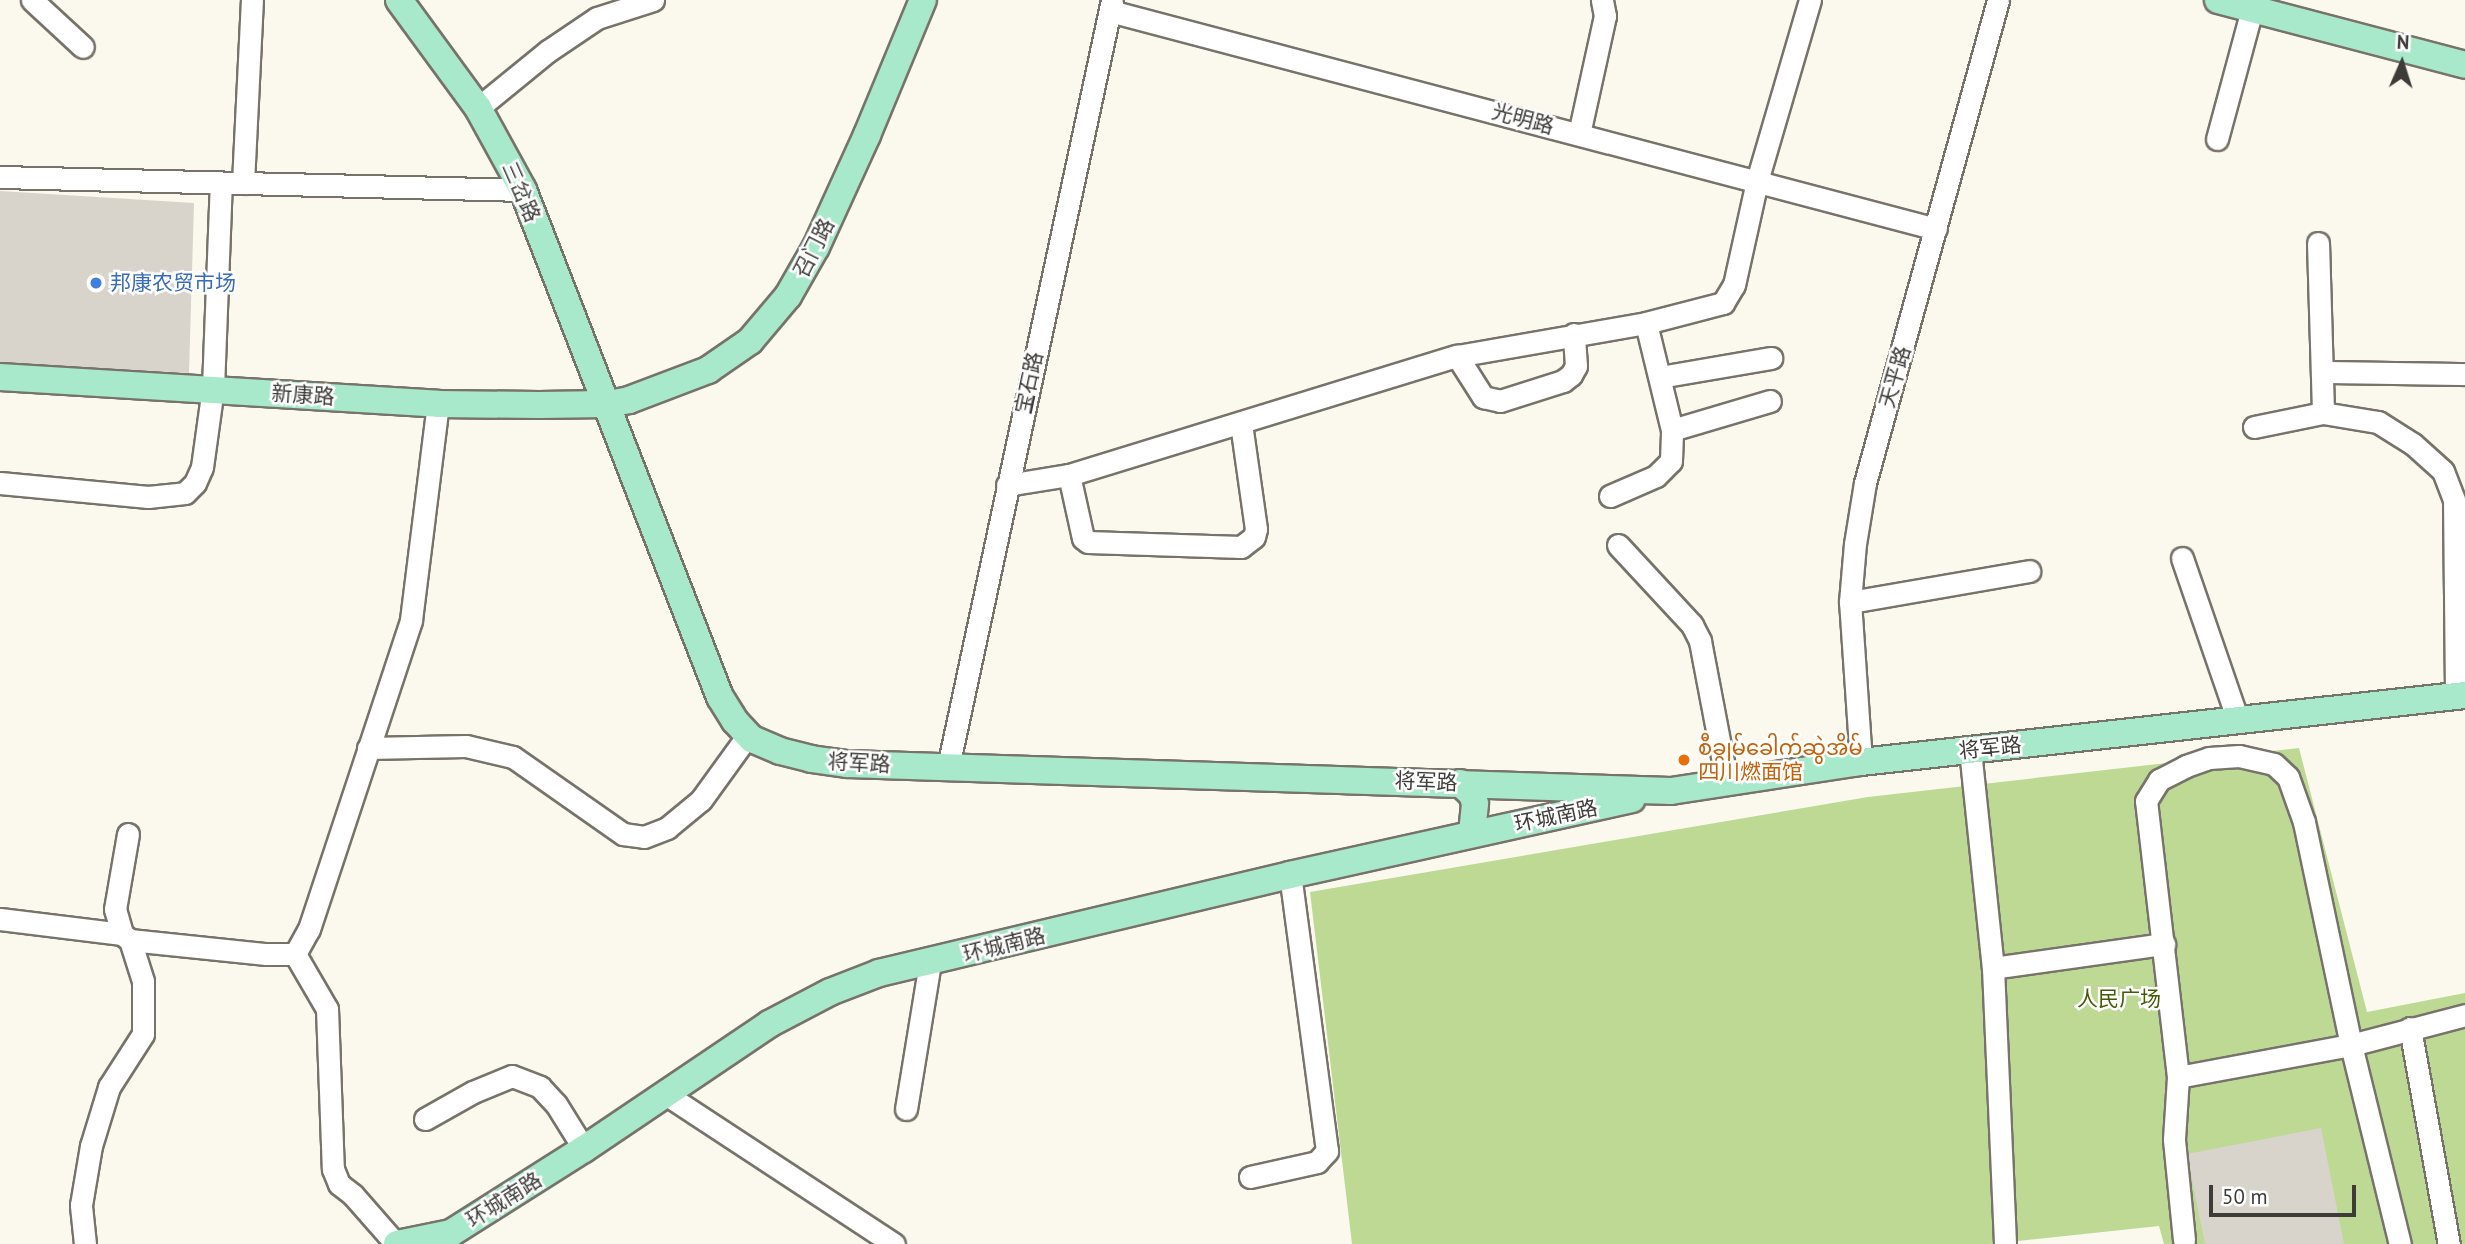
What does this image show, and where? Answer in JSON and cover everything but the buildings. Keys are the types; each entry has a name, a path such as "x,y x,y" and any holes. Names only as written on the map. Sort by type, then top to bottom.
{"main road":[{"name":"三岔路","path":"399,0 478,108 523,190 607,404"},
{"name":"召门路","path":"607,404 654,392 708,370 750,341 788,296 816,247 867,135 923,0"},
{"path":"2218,0 2465,65"},
{"name":"新康路","path":"0,377 213,388 438,404 607,404"},
{"name":"将军路","path":"607,404 709,673 734,721 748,735 780,751 811,759 1671,791 1861,762 2461,696"},
{"path":"1460,783 1472,794 1475,804 1472,834"},
{"name":"环城南路","path":"405,1243 451,1233 584,1149 769,1024 830,992 880,973 1290,875 1671,791"}],"street":[{"path":"32,0 83,47"},
{"path":"0,483 148,497 185,493 195,483 202,467 213,388 252,0"},
{"path":"478,108 548,51 597,18 653,0"},
{"path":"1579,134 1605,16 1602,0"},
{"path":"1007,485 1069,475 1457,356 1646,323 1723,303 1734,285 1756,181 1810,0"},
{"name":"天平路","path":"1861,762 1850,602 1854,544 1865,483 1998,0"},
{"name":"光明路","path":"1111,5 1936,229"},
{"name":"宝石路","path":"948,766 1111,5"},
{"path":"2217,139 2252,9"},
{"path":"0,177 523,190"},
{"path":"2318,243 2323,413"},
{"path":"1610,496 1656,476 1671,461 1672,430 1646,323"},
{"path":"1457,356 1483,397 1500,401 1563,381 1571,375 1576,366 1574,334"},
{"path":"1660,377 1770,358"},
{"path":"2322,372 2465,374"},
{"path":"1672,430 1770,401"},
{"path":"295,954 309,929 411,620 438,404"},
{"path":"2254,427 2323,413 2378,422 2413,444 2443,471 2454,500 2461,696"},
{"path":"1069,475 1083,538 1088,542 1241,547 1254,537 1256,529 1241,424"},
{"path":"1618,545 1692,625 1700,641 1727,782"},
{"path":"2182,558 2238,720"},
{"path":"1850,602 2029,571"},
{"path":"2205,724 2209,758"},
{"path":"368,748 466,746 513,757 622,834 644,837 667,828 701,800 748,735"},
{"path":"1970,750 1993,968 2006,1244"},
{"path":"2184,1240 2174,1139 2178,1077 2147,802 2159,780 2209,758 2239,756 2274,764 2288,777 2304,822 2351,1045 2400,1244"},
{"path":"85,1244 81,1205 91,1146 109,1087 143,1034 143,982 115,909 128,834"},
{"path":"1250,1177 1317,1162 1327,1151 1290,875"},
{"path":"0,919 266,954 295,954"},
{"path":"1993,968 2164,944"},
{"path":"295,954 327,1009 333,1169 339,1184 405,1243"},
{"path":"906,1109 930,963"},
{"path":"2178,1077 2351,1045 2465,1015"},
{"path":"2410,1028 2449,1244"},
{"path":"425,1119 473,1092 512,1076 540,1087 556,1104 584,1149"},
{"path":"664,1093 894,1244"}],"green space":[{"name":"人民广场","path":"2299,748 2367,1012 2465,993 2465,1244 2164,1244 2159,1226 1990,1244 1352,1244 1310,892 1868,797"}],"place":[{"name":"邦康农贸市场","path":"96,283"},
{"name":"စီချွမ်ခေါက်ဆွဲအိမ် 四川燃面馆","path":"1684,760"}]}
